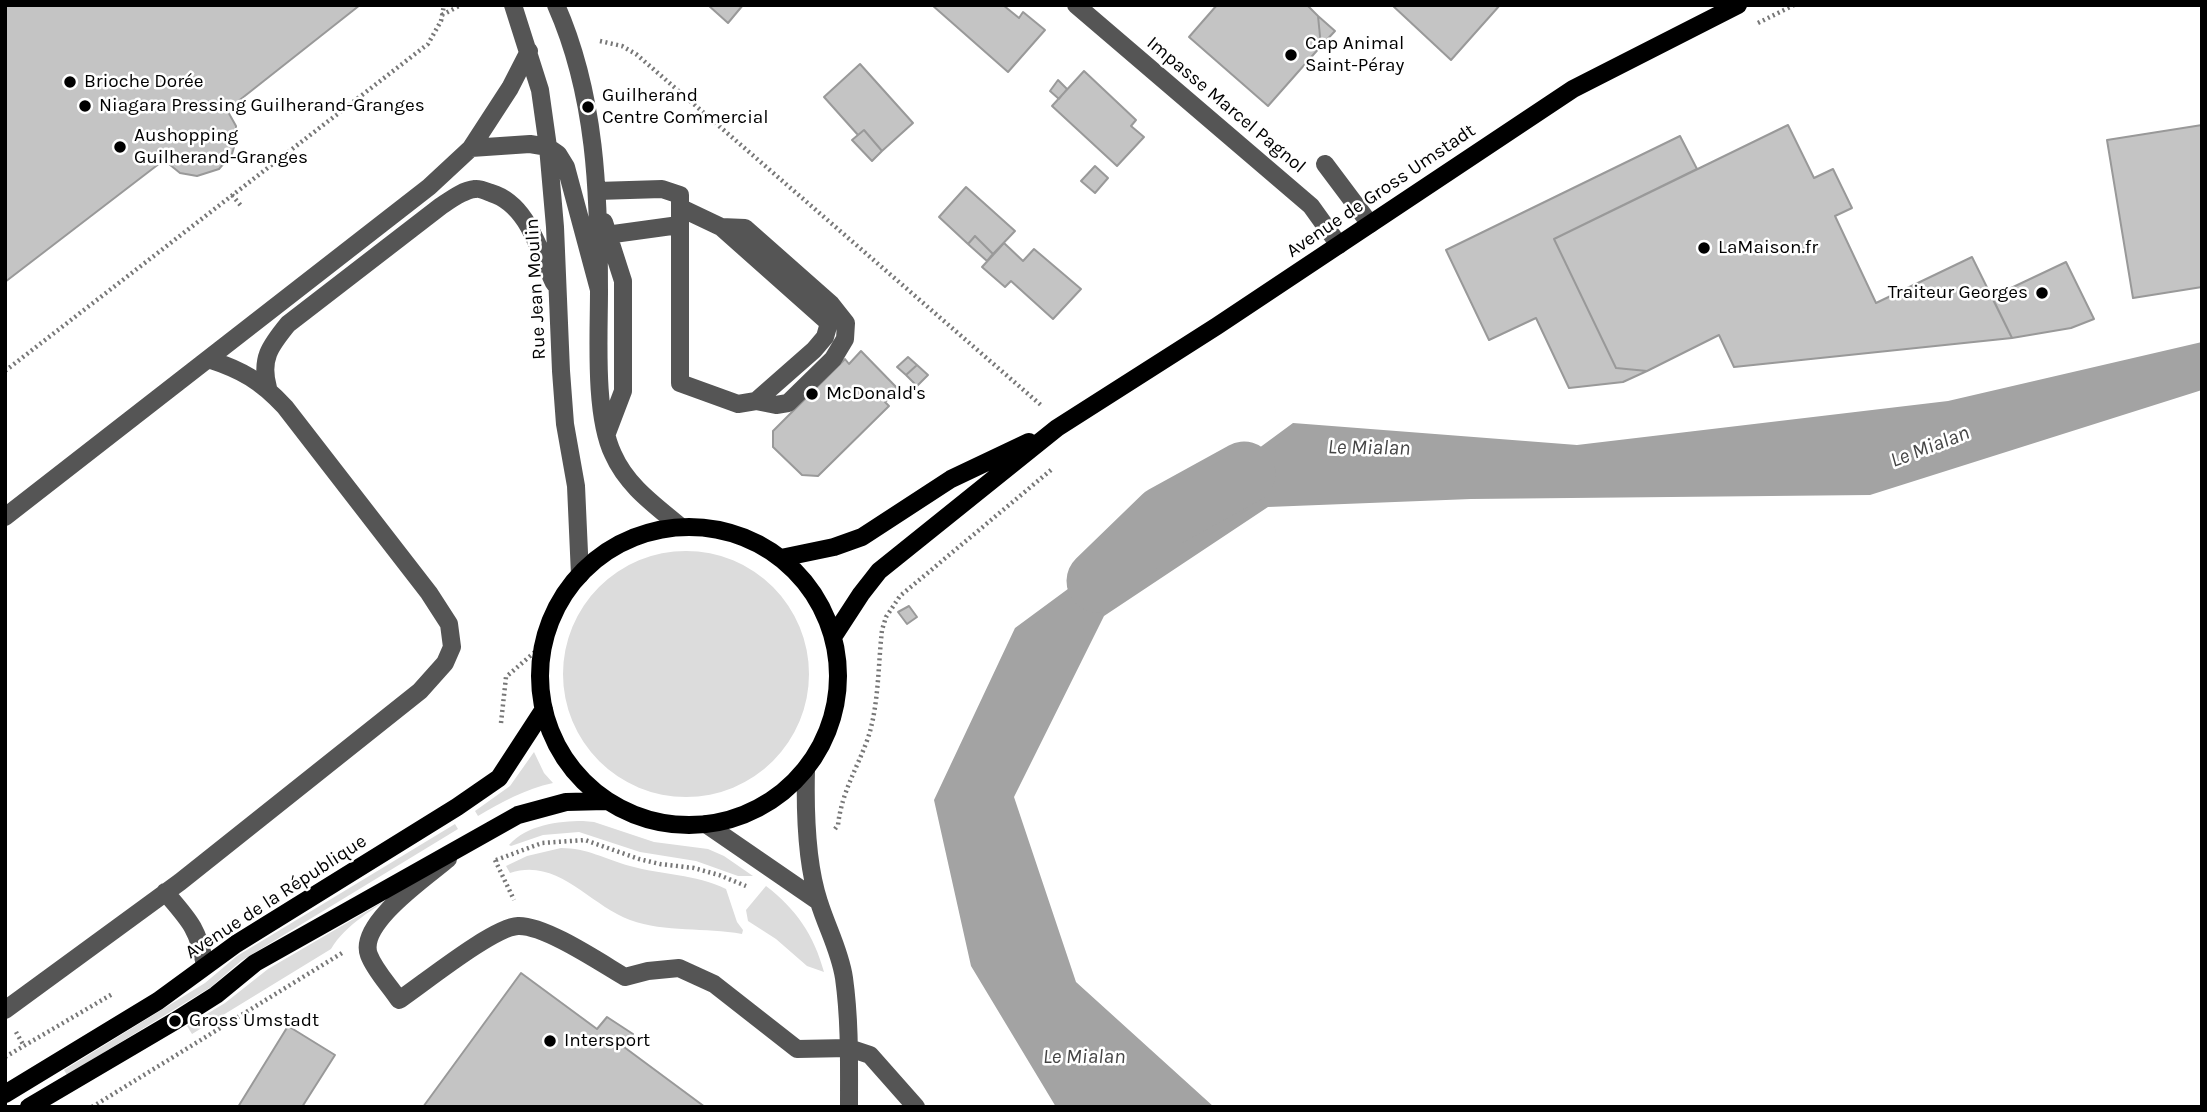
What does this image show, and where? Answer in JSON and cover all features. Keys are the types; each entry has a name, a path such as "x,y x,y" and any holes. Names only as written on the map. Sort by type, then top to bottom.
{"main road":[{"name":"Avenue de Gross Umstadt","path":"781,558 834,547 862,537 950,479 1053,420 1339,245 1573,89 1738,5"},
{"name":"Avenue de Gross Umstadt","path":"834,637 879,571 1053,420"},
{"path":"681,527 734,533 759,544 794,569 814,593 834,637 838,665 832,720 821,746 806,769 785,790 761,807 735,819 706,824 676,825 626,812 606,801 585,783 566,761 549,727 540,676 544,644 557,607 591,563 618,544 649,532 681,527"},
{"name":"Avenue de la République","path":"5,1094 158,1001 205,965 499,778 544,709"},
{"path":"29,1107 175,1021 215,995 255,963 518,815 566,802 606,801"}],"street":[{"name":"Rue Jean Moulin","path":"513,5 540,90 548,147 561,371 565,424 576,486 580,575"},
{"path":"556,5 574,52 588,107 603,235 599,290 600,390 607,433 612,453 622,471 639,492 681,527"},
{"name":"Impasse Marcel Pagnol","path":"1076,5 1311,206 1339,245"},
{"path":"5,517 429,187 471,148 510,88 529,51"},
{"path":"471,148 530,144 548,147 558,155 566,167 599,290"},
{"path":"1325,164 1370,224"},
{"path":"268,388 264,362 288,324 441,206 459,194 475,188 499,195 523,216 558,291"},
{"path":"598,198 662,189 680,209 721,227 829,323 825,337 814,350 756,401 738,404 680,383 680,209"},
{"path":"603,235 680,209"},
{"path":"603,235 623,281 623,391 607,433"},
{"path":"5,1010 165,892 419,691 445,663 452,647 449,624 429,593 268,388 238,369 208,359"},
{"path":"806,769 804,812 818,901 840,958 845,988 849,1107"},
{"path":"706,824 818,901"},
{"path":"460,849 388,911 368,937 368,954 399,1000 495,934 518,926 554,936 625,977 648,971 679,968 714,984 797,1049 849,1048 870,1055 916,1107"},
{"path":"165,892 191,922 201,942 205,965"}],"path":[{"path":"5,371 428,44 444,5"},
{"path":"442,15 461,5"},
{"path":"600,41 622,46 636,54 1053,420"},
{"path":"232,195 242,207"},
{"path":"501,726 506,677 544,644"},
{"path":"479,837 495,860 513,895 518,926"},
{"path":"5,1057 121,989"}],"shaded area":[{"path":"698,551 722,556 744,565 773,587 789,605 800,627 807,650 807,698 800,721 789,743 773,761 755,777 722,792 698,797 674,797 650,792 617,777 583,743 565,698 563,662 568,638 583,605 617,571 662,553"},
{"path":"534,752 544,773 553,783 523,792 478,816 475,811 510,786"},
{"path":"594,822 654,842 708,849 724,856 753,876 738,876 696,861 640,852 579,832 543,835 509,845 516,838 534,829 553,823"},
{"path":"455,824 458,829 241,961 211,987 67,1075 64,1070 205,983 237,956"},
{"path":"561,848 588,852 642,869 702,880 726,889 737,922 743,930 742,934 672,928 630,920 558,877 543,871 510,873 506,866 527,856"},
{"path":"766,886 786,904 802,924 815,946 824,972 807,966 776,939 748,921 746,910"},
{"path":"398,893 352,925 331,949 192,1034 187,1026 225,1003 268,969"}],"water":[{"name":"Le Mialan","path":"2202,342 2202,390 1870,495 1471,499 1268,507 1104,616 1014,797 1076,982 1214,1107 1056,1107 971,966 934,800 1015,628 1293,423 1577,445 1948,401"}],"building":[{"name":"Aushopping Guilherand-Granges","path":"5,5 360,5 227,110 236,126 236,140 232,154 219,169 197,176 180,173 164,160 5,282"},
{"path":"708,5 743,5 728,23"},
{"path":"932,5 1003,5 1019,18 1023,12 1045,30 1008,72"},
{"path":"1217,5 1307,5 1318,16 1321,46 1268,106 1189,37"},
{"path":"1392,5 1500,5 1451,60"},
{"path":"1318,16 1335,31 1321,46"},
{"path":"860,64 913,123 882,151 864,130 858,135 824,97"},
{"path":"1084,71 1136,120 1131,126 1144,137 1117,166 1052,106"},
{"path":"1058,80 1067,89 1059,99 1050,91"},
{"name":"LaMaison.fr","path":"1788,125 1814,178 1833,169 1852,208 1835,216 1876,303 1972,257 2012,338 1734,367 1719,335 1647,371 1616,368 1554,239"},
{"path":"2202,125 2202,287 2133,298 2107,140"},
{"path":"864,130 882,151 872,161 852,140"},
{"path":"1680,136 1697,169 1554,239 1616,368 1647,371 1623,382 1569,388 1536,318 1489,340 1446,250"},
{"path":"1095,166 1108,178 1095,193 1081,181"},
{"path":"966,187 1015,231 993,254 975,236 968,244 939,217"},
{"path":"975,236 993,254 987,261 968,244"},
{"path":"1004,243 1023,261 1034,249 1081,289 1053,319 1011,281 1005,287 982,267"},
{"path":"2066,262 2094,319 2071,328 2012,338 1992,297"},
{"path":"861,351 899,390 885,402 889,406 818,476 802,475 773,447 773,431 845,359 849,364"},
{"path":"908,357 917,365 906,375 897,367"},
{"path":"917,365 928,375 917,386 906,375"},
{"path":"909,606 917,617 907,624 898,612"},
{"name":"Intersport","path":"521,973 597,1029 607,1017 633,1034 624,1047 705,1107 423,1107"},
{"path":"288,1026 335,1055 302,1107 238,1107"}],"waterway":[{"name":"Le Mialan","path":"1098,581 1164,517 1244,473"}],"place":[{"name":"Cap Animal Saint-Péray","path":"1291,55"},
{"name":"Brioche Dorée","path":"70,82"},
{"name":"Niagara Pressing Guilherand-Granges","path":"85,106"},
{"name":"Guilherand Centre Commercial","path":"588,107"},
{"name":"Aushopping Guilherand-Granges","path":"120,147"},
{"name":"LaMaison.fr","path":"1704,248"},
{"name":"Traiteur Georges","path":"2042,293"},
{"name":"McDonald's","path":"812,394"},
{"name":"Gross Umstadt","path":"175,1021"},
{"name":"Intersport","path":"550,1041"}]}
